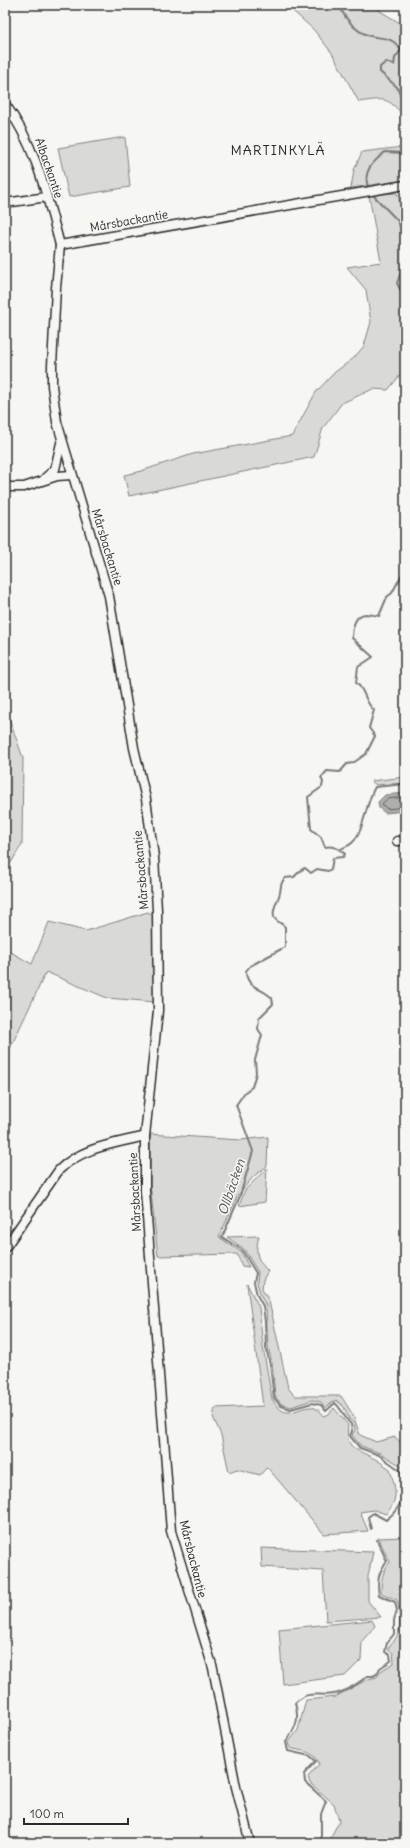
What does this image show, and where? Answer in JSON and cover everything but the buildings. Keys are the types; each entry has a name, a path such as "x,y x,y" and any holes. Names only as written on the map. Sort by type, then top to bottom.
{"street":[{"name":"Albackantie","path":"5,104 8,112 29,145 47,197 60,245"},
{"name":"Mårsbackantie","path":"250,1843 236,1787 213,1668 172,1531 145,1191 145,1136 158,1011 157,910 154,857 146,799 134,748 109,596 61,440 56,414 52,366 60,245 405,185"},
{"path":"5,203 47,197"},
{"path":"43,480 55,468 61,440"},
{"path":"5,487 24,487 56,476 72,475"},
{"path":"5,1248 59,1170 69,1160 84,1152 145,1136"}],"shaded area":[{"path":"286,5 378,5 380,11 405,26 405,117 390,102 385,100 359,102 332,53 313,29"},
{"path":"125,137 130,187 69,197 58,148"},
{"path":"405,143 405,180 351,188 354,170 362,152 403,147"},
{"path":"397,193 405,216 405,369 388,390 373,389 342,403 323,428 314,457 129,496 124,475 138,472 193,454 292,436 316,392 335,372 354,358 364,346 371,322 366,290 347,267 381,262 369,195"},
{"path":"5,715 9,718 23,758 22,844 5,873"},
{"path":"405,777 405,783 376,785 371,781"},
{"path":"148,912 154,916 155,1002 107,998 46,972 7,1055 5,1053 5,949 32,964 49,922 86,931"},
{"path":"150,1134 240,1140 268,1137 267,1166 253,1177 238,1195 219,1237 241,1252 249,1267 242,1266 237,1254 158,1256 150,1184"},
{"path":"267,1168 265,1202 239,1206 245,1190"},
{"path":"259,1236 257,1251 259,1259 268,1271 263,1280 262,1289 269,1301 288,1388 295,1396 341,1396 353,1415 360,1435 376,1442 395,1437 405,1446 404,1491 404,1470 398,1464 380,1453 361,1446 352,1435 355,1430 354,1423 349,1419 344,1407 336,1400 325,1408 321,1402 312,1400 291,1407 281,1404 275,1396 272,1363 268,1347 266,1306 260,1294 257,1282 258,1272 244,1249 227,1237"},
{"path":"247,1284 259,1307 263,1347 272,1399 278,1407 289,1412 311,1407 320,1411 324,1416 329,1414 334,1408 348,1425 347,1433 349,1443 355,1449 390,1469 395,1487 395,1498 386,1514 374,1510 360,1512 368,1531 324,1534 267,1467 260,1475 237,1469 229,1472 221,1435 213,1417 215,1408 263,1406"},
{"path":"405,1537 405,1843 328,1843 339,1821 334,1804 310,1783 308,1777 319,1764 315,1756 307,1752 290,1748 288,1743 298,1730 306,1700 335,1697 368,1679 377,1677 382,1670 394,1663 393,1653 388,1650 398,1632 400,1623 399,1608 397,1600 381,1593 382,1576 390,1562 378,1538"},
{"path":"261,1548 373,1552 368,1576 368,1601 381,1617 326,1621 323,1571 262,1567"},
{"path":"372,1620 375,1626 362,1641 361,1660 345,1676 283,1684 279,1629"}],"water":[{"path":"405,793 405,811 385,813 379,808 378,802 385,795"}],"waterway":[{"name":"Ollbäcken","path":"343,5 341,10 348,21 357,30 370,36 389,39 393,41 401,50 395,58 394,65 386,62 380,67 380,72 397,87 400,94 405,98"},
{"name":"Ollbäcken","path":"369,189 366,177 367,172 376,160 385,152 405,153"},
{"name":"Ollbäcken","path":"371,193 398,221 405,239"},
{"name":"Ollbäcken","path":"405,261 397,283 405,299"},
{"name":"Ollbäcken","path":"405,327 402,333 405,337"},
{"name":"Ollbäcken","path":"371,1529 368,1517 373,1513 386,1520 392,1515 400,1504 403,1493 401,1471 379,1455 360,1448 350,1436 352,1431 351,1424 335,1403 326,1411 321,1405 312,1403 291,1409 281,1406 274,1398 266,1347 263,1306 257,1295 254,1282 256,1273 242,1250 222,1237 240,1196 253,1151 236,1105 245,1092 252,1087 256,1073 255,1060 262,1035 258,1029 259,1018 273,1004 272,998 255,987 249,981 246,971 250,966 285,947 285,927 274,917 274,908 283,880 285,878 294,877 305,868 311,873 317,869 328,871 331,869 333,858 343,857 345,854 331,846 325,847 321,837 311,829 308,797 322,787 323,782 321,778 327,771 340,772 347,764 353,763 366,754 375,736 369,728 374,710 368,703 362,689 356,683 358,667 373,657 352,638 352,631 354,623 361,615 367,614 379,616 387,597 392,593 405,569"},
{"path":"341,849 351,844 356,838 375,787 405,784"},
{"name":"Ollbäcken","path":"321,1843 321,1814 326,1801 305,1782 304,1774 316,1761 310,1756 288,1751 286,1742 296,1723 297,1714 295,1703 300,1699 313,1694 328,1695 342,1692 367,1676 377,1674 380,1668 391,1661 390,1655 385,1652 387,1643 394,1634 394,1620 397,1610 395,1602 379,1595 379,1577 387,1561 377,1540"}],"district":[{"name":"MARTINKYLÄ","path":"278,150"}]}
